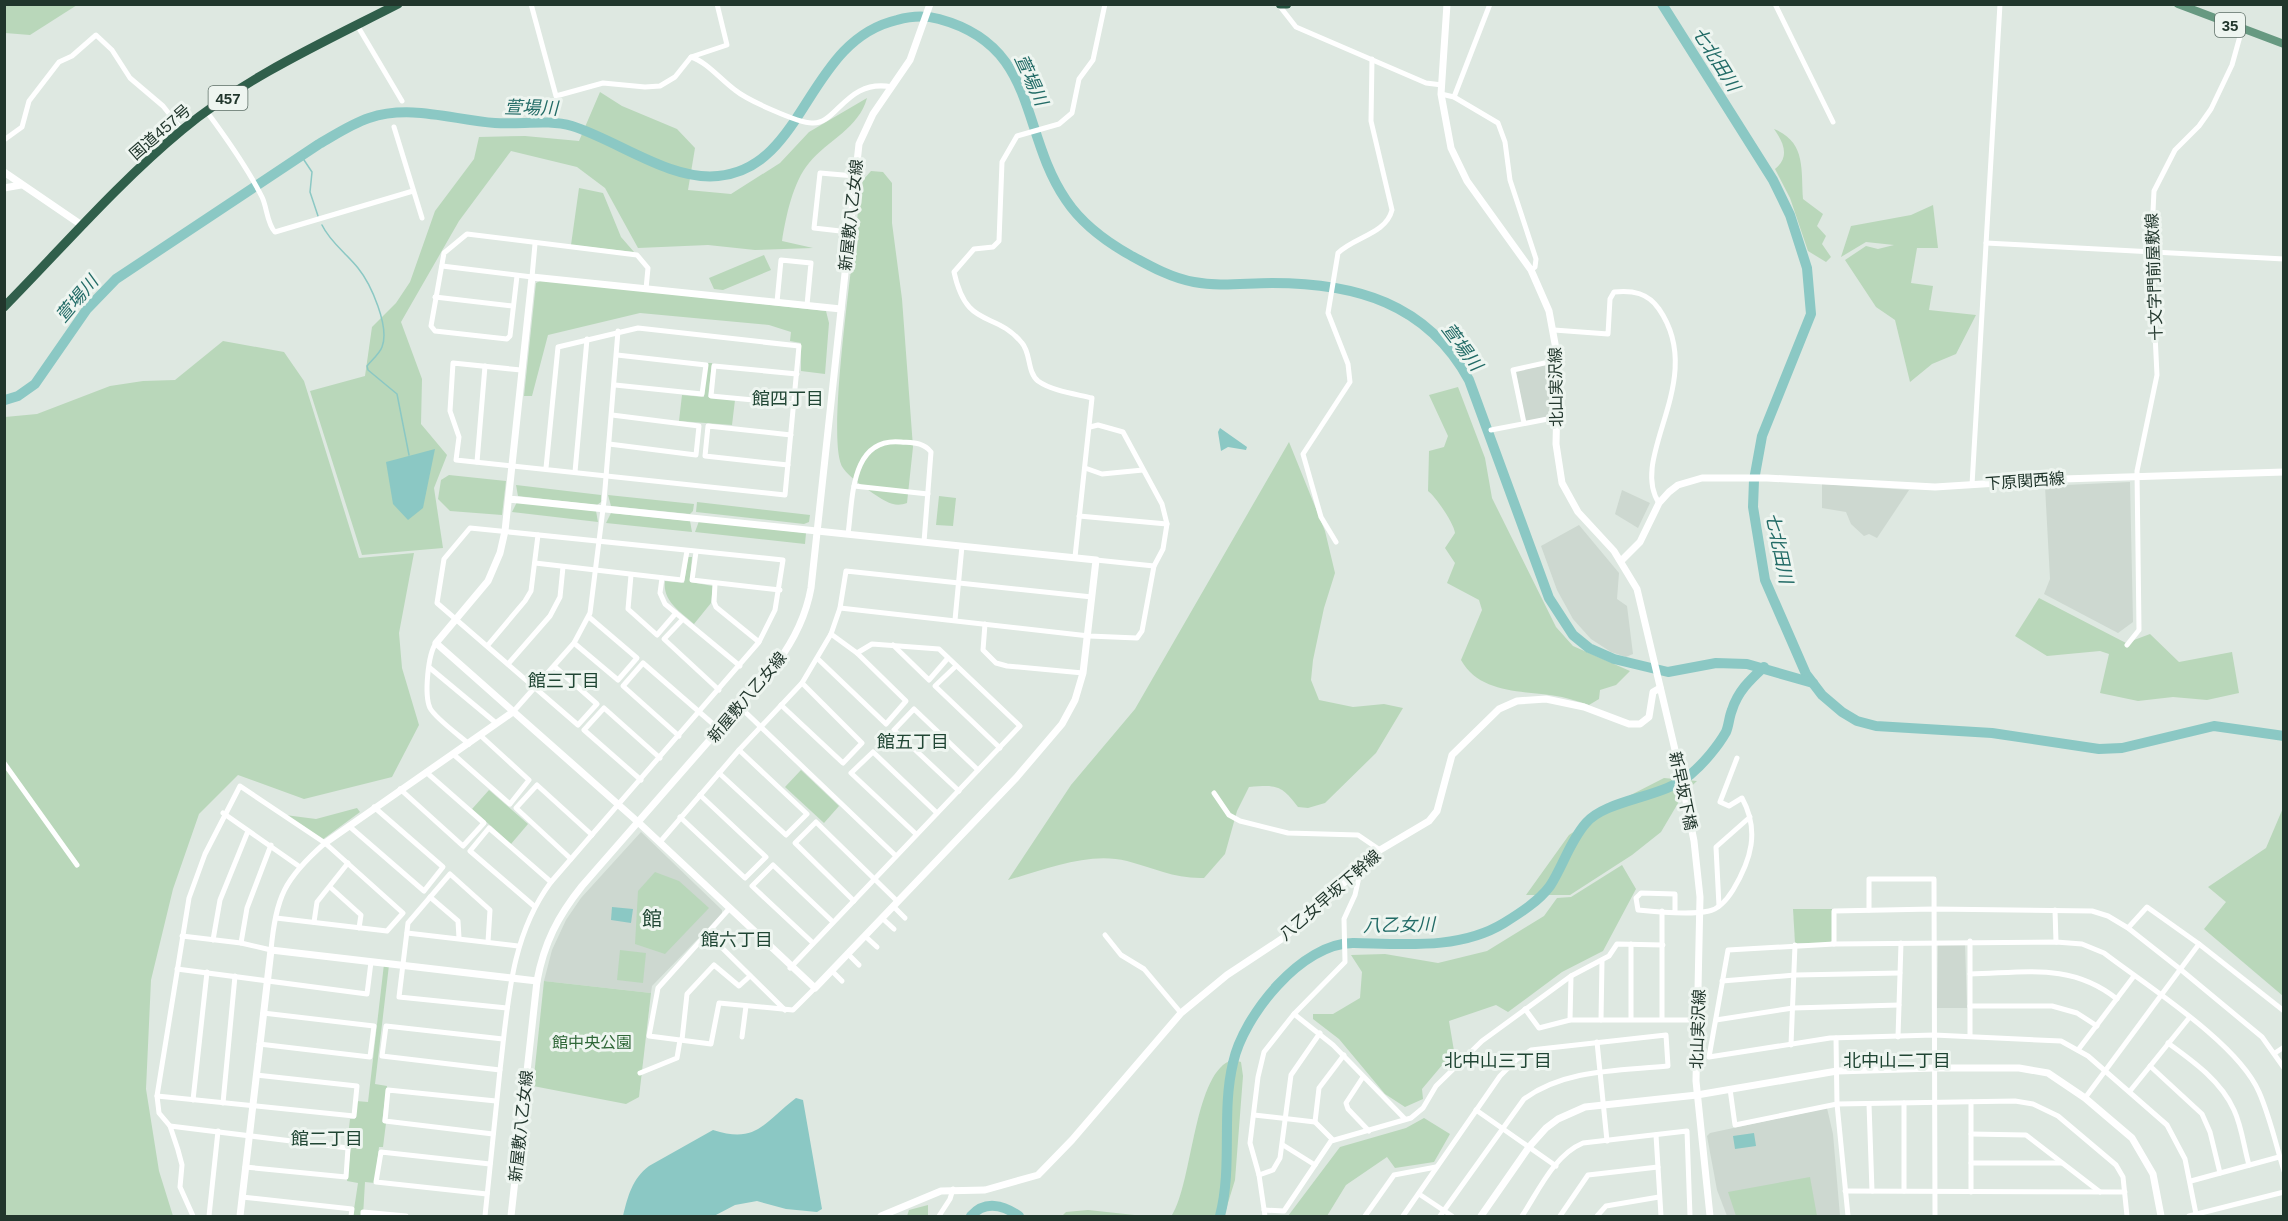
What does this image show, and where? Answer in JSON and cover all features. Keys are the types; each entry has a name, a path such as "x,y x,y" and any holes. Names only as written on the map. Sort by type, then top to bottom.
{"highway":[{"name":"国道457号","path":"4,307 182,130 261,77 398,4"},
{"path":"1279,4 1287,4"}],"main road":[{"name":"35","path":"2178,4 2283,44"}],"street":[{"path":"531,4 556,96 603,83 660,86 675,77 691,57 727,45 717,4"},
{"path":"1075,557 1092,398 1039,381 1033,373 1026,348 1016,336 969,309 954,272 974,249 993,247 999,241 1002,162 1017,136 1059,124 1072,113 1079,79 1093,60 1105,4"},
{"path":"1279,4 1296,27 1426,83 1442,85"},
{"name":"北山実沢線","path":"1447,4 1441,94 1447,133 1458,166 1480,201 1531,270 1554,330 1558,360 1557,464 1567,494 1578,512 1622,561 1637,589 1660,686"},
{"path":"1454,97 1490,4"},
{"path":"1775,4 1833,122"},
{"path":"1972,485 2000,4"},
{"name":"新屋敷八乙女線","path":"511,1216 537,981 544,951 556,922 582,886 777,663 800,626 811,588 855,176 862,135 910,60 929,7"},
{"path":"357,25 402,100"},
{"name":"十文字門前屋敷線","path":"2127,645 2139,630 2137,477 2157,375 2151,252 2154,191 2175,150 2199,126 2211,109 2232,65 2242,29"},
{"path":"4,140 22,127 29,101 59,62 72,56 96,35 112,50 130,78 163,106 182,130"},
{"path":"691,57 738,93 777,111 812,123 825,119 852,93 874,85 892,87"},
{"path":"1336,543 1321,517 1303,454 1350,382 1348,364 1328,305 1338,253 1379,229 1390,217 1392,210 1371,121 1372,59"},
{"path":"1441,94 1454,97 1498,123 1505,142 1510,180 1536,259 1536,266 1531,270"},
{"path":"207,112 252,178 262,198 271,228 275,232 413,191"},
{"path":"394,127 422,218"},
{"path":"4,172 83,226"},
{"path":"849,232 814,228 820,173 855,176"},
{"path":"4,188 21,185"},
{"path":"517,276 510,336 507,339 435,331 431,326 444,254 467,234 637,255 648,268 646,289"},
{"path":"1986,243 2283,260"},
{"path":"469,744 430,709 428,690 431,650 488,581 500,554 509,499 535,244"},
{"path":"777,302 781,260 811,263 807,305"},
{"path":"442,266 517,276 841,309"},
{"path":"1554,330 1608,334 1610,299 1614,292 1624,291 1645,295 1655,303 1666,319 1676,368 1668,412 1654,459 1653,494 1659,503 1640,542 1622,561"},
{"path":"435,297 513,306"},
{"path":"521,370 453,363 450,411 459,437 456,460 785,495 799,346 638,327 558,347 546,468"},
{"path":"240,1216 259,1044 280,898 300,867 325,843 400,789 481,736 513,711 555,667 574,643 589,617 597,570 618,331"},
{"path":"575,472 587,339"},
{"path":"615,385 702,394 706,365 617,355"},
{"path":"1524,423 1513,369 1558,360"},
{"path":"477,462 485,366"},
{"path":"794,404 711,396 714,366 797,374"},
{"path":"609,444 696,455 699,426 612,415"},
{"path":"1491,430 1558,417"},
{"path":"840,608 1089,636 1133,639 1140,635 1154,566 1163,549 1167,524 1164,509 1123,432 1098,425 1090,427"},
{"path":"788,465 705,456 708,426 791,435"},
{"path":"848,534 854,486 861,462 876,446 889,440 920,444 931,452 924,542"},
{"path":"1085,468 1102,474 1143,470"},
{"name":"下原関西線","path":"1659,503 1669,492 1689,481 1732,478 1915,486 2283,472"},
{"path":"854,486 928,494"},
{"path":"509,499 1154,566"},
{"path":"1080,516 1167,524"},
{"path":"485,1216 507,1008 518,946 534,906 551,882 759,642 775,610 783,560 470,528 444,559 437,603 578,725 597,704 555,667"},
{"path":"488,645 531,591 538,535"},
{"path":"955,621 962,546"},
{"path":"535,563 682,580 687,551"},
{"path":"696,552 692,580 780,590"},
{"path":"729,909 656,992 649,1036 711,1044 719,1003 793,1010 1016,778 1056,732 1075,700 1083,673 1089,636 1096,560"},
{"path":"508,664 550,616 560,597 563,567"},
{"path":"660,842 739,750 802,683 831,634 840,608 846,572 1092,597"},
{"path":"631,575 627,609 657,635 676,613"},
{"path":"662,578 661,600 740,666"},
{"path":"715,584 716,607 759,642"},
{"path":"574,643 618,680 637,658 589,617"},
{"path":"683,619 664,639 719,690"},
{"path":"985,624 983,650 996,663 1083,673"},
{"path":"818,659 886,724 906,701 857,653 831,634"},
{"path":"436,643 660,842 790,968 815,988"},
{"path":"790,968 1020,726 939,649 868,645 857,653"},
{"path":"893,645 929,680 948,658"},
{"path":"679,736 623,686 643,663 720,730"},
{"path":"956,666 935,686 1000,748"},
{"path":"430,668 496,723"},
{"path":"781,705 843,763 856,750 862,743 802,683"},
{"name":"新早坂下橋","path":"1660,686 1694,841"},
{"name":"八乙女早坂下幹線","path":"881,1216 953,1189 985,1190 1038,1175 1072,1140 1181,1013 1242,965 1286,936 1380,850 1423,826 1433,816 1437,811 1452,755 1508,703 1553,700 1584,707 1629,724 1640,724 1649,717 1653,693 1660,686"},
{"path":"740,707 896,856"},
{"path":"641,780 584,730 604,708 660,758"},
{"path":"959,791 894,730 914,709 978,770"},
{"path":"453,754 510,804 529,780 481,736"},
{"path":"719,773 786,835 807,814 739,750"},
{"path":"916,834 851,773 873,752 937,813"},
{"path":"1675,911 1675,894 1641,893 1636,898 1638,910 1662,911 1675,911 1700,911 1709,911 1719,906 1729,896 1750,859 1753,844 1749,817 1742,798 1729,806 1720,802 1737,758"},
{"path":"4,764 77,865"},
{"path":"400,789 463,846 484,823 426,772"},
{"path":"571,859 516,808 537,785 592,835"},
{"path":"193,1216 180,1187 182,1165 171,1126 159,1113 157,1096 192,886 223,813 240,786 325,843 403,913 387,931 276,918"},
{"path":"1214,793 1229,814 1240,821 1288,833 1359,835 1380,850"},
{"path":"680,818 745,878 766,858 700,795"},
{"path":"349,826 423,891 443,867 374,807"},
{"path":"223,813 300,867"},
{"path":"1719,906 1716,847 1749,817"},
{"path":"854,900 795,843 816,822 875,879 905,918"},
{"path":"534,906 470,851 489,828 551,882"},
{"path":"213,940 220,900 248,831"},
{"name":"北山実沢線","path":"1694,841 1700,911 1697,1095 1710,1216"},
{"path":"241,943 248,908 271,846"},
{"path":"314,922 316,902 348,863"},
{"path":"813,943 752,886 773,865 833,922"},
{"path":"1361,868 1354,895 1344,919 1345,958 1340,969 1293,1014 1264,1052 1258,1077 1250,1143 1259,1175 1264,1213 1284,1211 1333,1140 1411,1118 1423,1108 1436,1086 1482,1041 1571,976 1610,956 1617,944 1663,945"},
{"path":"488,942 490,910 450,874 408,923 399,997 507,1008"},
{"path":"1869,910 1869,879 1934,879 1935,1216"},
{"path":"330,887 361,915 359,928"},
{"path":"430,897 458,921 459,938"},
{"path":"2128,928 2147,907 2199,944 2283,1011"},
{"path":"1834,944 1834,911 1933,909 2092,911 2108,916 2128,928 2180,969 2262,1037 2283,1068"},
{"path":"2055,910 2056,942"},
{"path":"1662,911 1662,1019"},
{"path":"882,918 894,929"},
{"path":"407,933 518,946"},
{"path":"708,934 784,1010"},
{"path":"1105,935 1122,955 1144,969 1181,1013"},
{"path":"182,936 241,943 271,950 537,981"},
{"path":"865,936 877,947"},
{"path":"1970,941 1970,1036"},
{"path":"2196,1215 2191,1180 2185,1159 2167,1125 2106,1070 2061,1041 1934,1035 1836,1038 1709,1057 1728,950 1795,945 1970,941 2082,944 2104,953 2161,995 2228,1050 2248,1072 2259,1092 2283,1171"},
{"path":"1898,1036 1901,943"},
{"path":"1631,944 1631,1019"},
{"path":"2085,1098 2199,944"},
{"path":"1791,1045 1795,945"},
{"path":"848,954 859,964"},
{"path":"1601,1020 1602,961"},
{"path":"177,969 367,994 371,962"},
{"path":"640,1073 677,1058 687,994 714,965 739,986 750,976"},
{"path":"831,971 842,981"},
{"path":"193,1100 207,972"},
{"path":"1970,974 2059,972 2078,976 2101,986 2117,999"},
{"path":"1722,981 1795,975 1900,973"},
{"path":"223,1103 235,976"},
{"path":"1570,1020 1571,976"},
{"path":"2078,1050 2134,976"},
{"path":"1716,1020 1793,1008 1899,1005"},
{"path":"742,1037 746,1006"},
{"path":"1970,1006 2052,1006 2077,1012 2097,1026"},
{"path":"1525,1009 1539,1028 1570,1020 1697,1020"},
{"path":"259,1044 370,1057 374,1026 263,1013"},
{"path":"1293,1014 1320,1033 1405,1119"},
{"path":"2130,1090 2189,1018"},
{"path":"500,1070 382,1056 386,1026 503,1039"},
{"path":"1259,1175 1272,1170 1280,1158 1291,1075 1320,1033"},
{"path":"1403,1216 1500,1076 1516,1060 1531,1050 1666,1035 1668,1066 1563,1077 1541,1086 1524,1099 1440,1216"},
{"path":"1836,1038 1837,1104 1848,1216"},
{"path":"1597,1042 1607,1141"},
{"path":"2168,1042 2203,1068 2224,1093 2234,1111 2249,1165"},
{"path":"2275,1053 2283,1047"},
{"path":"1315,1122 1319,1088 1344,1056"},
{"path":"2150,1066 2202,1114 2210,1132 2220,1173"},
{"path":"1481,1216 1529,1147 1558,1119 1585,1107 1697,1095 1837,1071 2019,1068 2048,1073 2085,1098 2132,1138 2153,1174 2161,1216"},
{"path":"157,1096 354,1116 357,1086 256,1075"},
{"path":"1362,1077 1346,1103 1348,1109 1369,1131"},
{"path":"1730,1089 1735,1125 1837,1104 2015,1101 2033,1104 2058,1116 2116,1165 2123,1177 2127,1216"},
{"path":"493,1134 385,1121 388,1090 496,1101"},
{"path":"1971,1102 1971,1192"},
{"path":"1904,1103 1904,1191"},
{"path":"1869,1104 1872,1191"},
{"path":"1476,1110 1556,1166"},
{"path":"1254,1115 1315,1122 1333,1140"},
{"path":"171,1126 348,1148 346,1177 245,1167"},
{"path":"209,1216 218,1131"},
{"path":"1522,1216 1556,1166 1575,1147 1687,1131 1690,1216"},
{"path":"1971,1134 2026,1135 2101,1192"},
{"path":"1656,1135 1661,1216"},
{"path":"1282,1145 1315,1165"},
{"path":"487,1194 376,1182 381,1152 490,1164"},
{"path":"2191,1180 2279,1157"},
{"path":"1971,1163 2064,1163"},
{"path":"1365,1216 1394,1174 1437,1166"},
{"path":"1560,1216 1588,1175 1658,1167"},
{"path":"939,1216 953,1189"},
{"path":"1845,1191 2125,1192"},
{"path":"2189,1216 2283,1192"},
{"path":"1419,1194 1452,1216"},
{"path":"242,1197 352,1209 351,1216"},
{"path":"1597,1216 1606,1206 1659,1197"},
{"path":"363,1216 363,1212 406,1216"}],"shaded area":[{"path":"1551,364 1550,416 1525,422 1516,371"},
{"path":"2130,482 2133,622 2118,633 2044,594 2050,579 2045,486"},
{"path":"1822,484 1909,490 1877,538 1869,534 1864,536 1851,524 1846,512 1822,508"},
{"path":"1622,490 1650,503 1638,528 1615,514"},
{"path":"1579,525 1619,573 1617,599 1627,606 1633,654 1626,657 1611,652 1591,639 1573,619 1557,590 1541,546"},
{"path":"641,832 722,910 722,914 652,986 651,993 544,981 552,950 566,920 581,898"},
{"path":"1965,944 1967,1008 1937,1008 1938,945"},
{"path":"1827,1108 1833,1134 1840,1216 1727,1216 1717,1190 1707,1136 1710,1133"}],"green space":[{"path":"5,4 77,5 30,35 5,33"},
{"path":"600,92 622,106 677,129 695,148 688,190 731,194 780,163 809,132 867,98 857,118 809,163 794,189 782,241 813,248 755,250 708,245 638,248 605,188 577,167 511,151 459,221 401,322 422,379 421,424 447,455 434,488 443,548 362,555 310,391 365,376 372,327 396,303 410,282 435,211 474,159 479,137 525,136 579,141"},
{"path":"1774,129 1792,141 1797,149 1800,158 1803,199 1823,214 1817,226 1826,236 1822,244 1831,257 1826,262 1808,251 1790,198 1775,169 1783,160 1784,150"},
{"path":"871,171 883,172 892,183 892,223 902,299 913,447 907,503 902,504 886,501 853,479 843,468 838,450 839,381 860,192 863,180"},
{"path":"579,188 603,193 621,237 634,252 571,245"},
{"path":"1933,205 1938,248 1917,248 1911,283 1933,286 1929,310 1976,315 1956,354 1932,364 1910,382 1895,320 1876,307 1845,260 1866,246 1878,249 1894,245 1866,242 1841,257 1851,226 1911,215"},
{"path":"764,255 771,270 723,290 714,289 709,278"},
{"path":"542,280 826,311 829,323 825,374 801,371 801,343 790,341 791,332 769,325 640,313 548,335 532,396 524,396 536,283"},
{"path":"223,341 284,352 304,381 359,558 414,553 399,633 402,668 419,725 392,777 304,799 238,775 199,814 173,889 151,980 146,1089 159,1171 173,1216 5,1216 5,417 37,414 110,386 143,381 175,380"},
{"path":"707,363 712,363 708,397 735,400 732,425 679,421 682,395 704,397"},
{"path":"1458,387 1485,458 1492,498 1556,627 1573,646 1630,671 1616,685 1600,690 1599,699 1589,705 1562,697 1493,686 1470,672 1461,660 1482,610 1479,600 1447,583 1455,563 1445,548 1455,533 1444,510 1428,491 1429,451 1444,447 1448,436 1429,395"},
{"path":"1289,442 1325,531 1335,573 1324,608 1311,680 1319,700 1353,707 1384,704 1403,708 1376,753 1325,803 1308,808 1298,807 1287,794 1272,786 1249,787 1237,811 1225,854 1204,878 1174,875 1127,861 1097,858 1067,863 1008,880 1071,785 1135,709"},
{"path":"449,475 506,481 502,515 450,511 438,499 441,480"},
{"path":"516,485 601,495 601,502 597,505 518,496"},
{"path":"608,495 694,504 693,511 690,514 611,506"},
{"path":"939,496 956,498 953,526 936,525"},
{"path":"517,502 596,511 598,522 512,512"},
{"path":"697,502 810,515 809,522 804,524 696,512"},
{"path":"611,513 690,521 692,532 606,523"},
{"path":"699,521 806,533 805,544 695,532"},
{"path":"688,557 692,557 690,582 713,586 711,603 694,624 669,600 665,588 665,581 684,583"},
{"path":"2039,598 2126,643 2150,634 2179,662 2232,652 2239,693 2207,700 2173,697 2138,701 2100,693 2109,654 2100,651 2047,656 2015,636"},
{"path":"801,770 839,806 824,823 785,787"},
{"path":"1664,778 1697,781 1684,793 1661,832 1632,855 1570,895 1526,895 1569,835 1619,801"},
{"path":"489,790 528,824 511,844 472,809"},
{"path":"357,808 360,812 322,840 285,815 316,819"},
{"path":"2283,808 2283,996 2204,929 2226,902 2208,887 2266,848"},
{"path":"1622,865 1636,889 1603,951 1562,972 1508,1012 1496,1005 1449,1021 1454,1051 1422,1089 1423,1099 1405,1107 1385,1094 1339,1039 1313,1019 1313,1014 1333,1014 1360,998 1362,972 1351,955 1385,954 1438,963 1487,951 1544,916 1557,898 1571,897"},
{"path":"655,872 679,881 709,908 665,954 635,944 638,891"},
{"path":"1793,909 1832,909 1833,940 1829,943 1795,943"},
{"path":"620,950 646,953 643,983 617,980"},
{"path":"384,964 389,965 375,1084 387,1086 382,1122 386,1123 383,1147 379,1147 375,1183 365,1182 363,1216 353,1216 358,1183 347,1181 351,1145 347,1144 350,1119 355,1119 356,1101 368,1102"},
{"name":"館中央公園","path":"544,981 651,993 639,1097 626,1104 533,1086"},
{"path":"1233,1060 1241,1062 1243,1076 1235,1180 1224,1216 1150,1216 1172,1215 1179,1199 1202,1104 1210,1083 1220,1068"},
{"path":"1424,1118 1450,1134 1434,1162 1395,1168 1387,1157 1346,1185 1327,1216 1288,1216 1340,1147 1406,1128"},
{"path":"1810,1177 1817,1216 1736,1216 1728,1192"},
{"path":"928,1205 928,1216 907,1216 909,1210"},
{"path":"1088,1210 1144,1216 1062,1216 1066,1212"}],"water":[{"path":"1220,428 1247,447 1246,450 1228,447 1221,451 1218,432"},
{"path":"435,449 423,508 408,520 393,504 386,462"},
{"path":"612,907 633,909 631,923 611,920"},
{"path":"796,1098 803,1100 822,1209 817,1212 786,1209 757,1201 735,1205 714,1216 623,1216 638,1176 649,1166 713,1130 740,1134 759,1129"},
{"path":"1754,1133 1756,1146 1735,1149 1733,1136"}],"waterway":[{"name":"七北田川","path":"1662,4 1773,180 1790,215 1807,268 1811,314 1762,436 1754,480 1753,507 1765,580 1806,674 1822,695 1857,721 1876,726 1992,733 2099,749 2122,748 2214,726 2284,736"},
{"name":"萱場川","path":"5,400 18,396 35,384 87,309 116,279 319,144 362,120 400,112 495,123 563,124 589,132 663,166 700,176 718,176 747,168 770,151 789,129 843,52 867,32 897,20 928,17 971,32 994,49 1011,70 1051,174 1066,200 1087,224 1121,250 1161,271 1194,282 1223,285 1303,284 1360,293 1410,315 1432,332 1452,354 1469,380 1549,598 1573,635 1589,648 1614,659 1668,672 1716,663 1747,664 1813,683"},
{"path":"302,157 312,172 310,192 318,216"},
{"path":"322,225 329,237 363,275 378,306 384,339 378,354 367,366 368,370 397,394 409,455"},
{"name":"八乙女川","path":"1220,1216 1226,1178 1228,1101 1233,1063 1249,1024 1278,985 1296,968 1334,946 1354,943 1412,944 1450,941 1469,938 1504,923 1535,902 1546,891 1575,838 1595,815 1680,782 1701,765 1726,732 1731,713 1741,691 1764,667"},
{"name":"八乙女川","path":"971,1216 988,1206 1007,1209 1019,1216"}],"district":[{"name":"館四丁目","path":"788,399"},
{"name":"館三丁目","path":"564,681"},
{"name":"館五丁目","path":"913,742"},
{"name":"館","path":"652,919"},
{"name":"館六丁目","path":"737,940"},
{"name":"北中山三丁目","path":"1498,1061"},
{"name":"北中山二丁目","path":"1897,1061"},
{"name":"館二丁目","path":"327,1139"}]}
